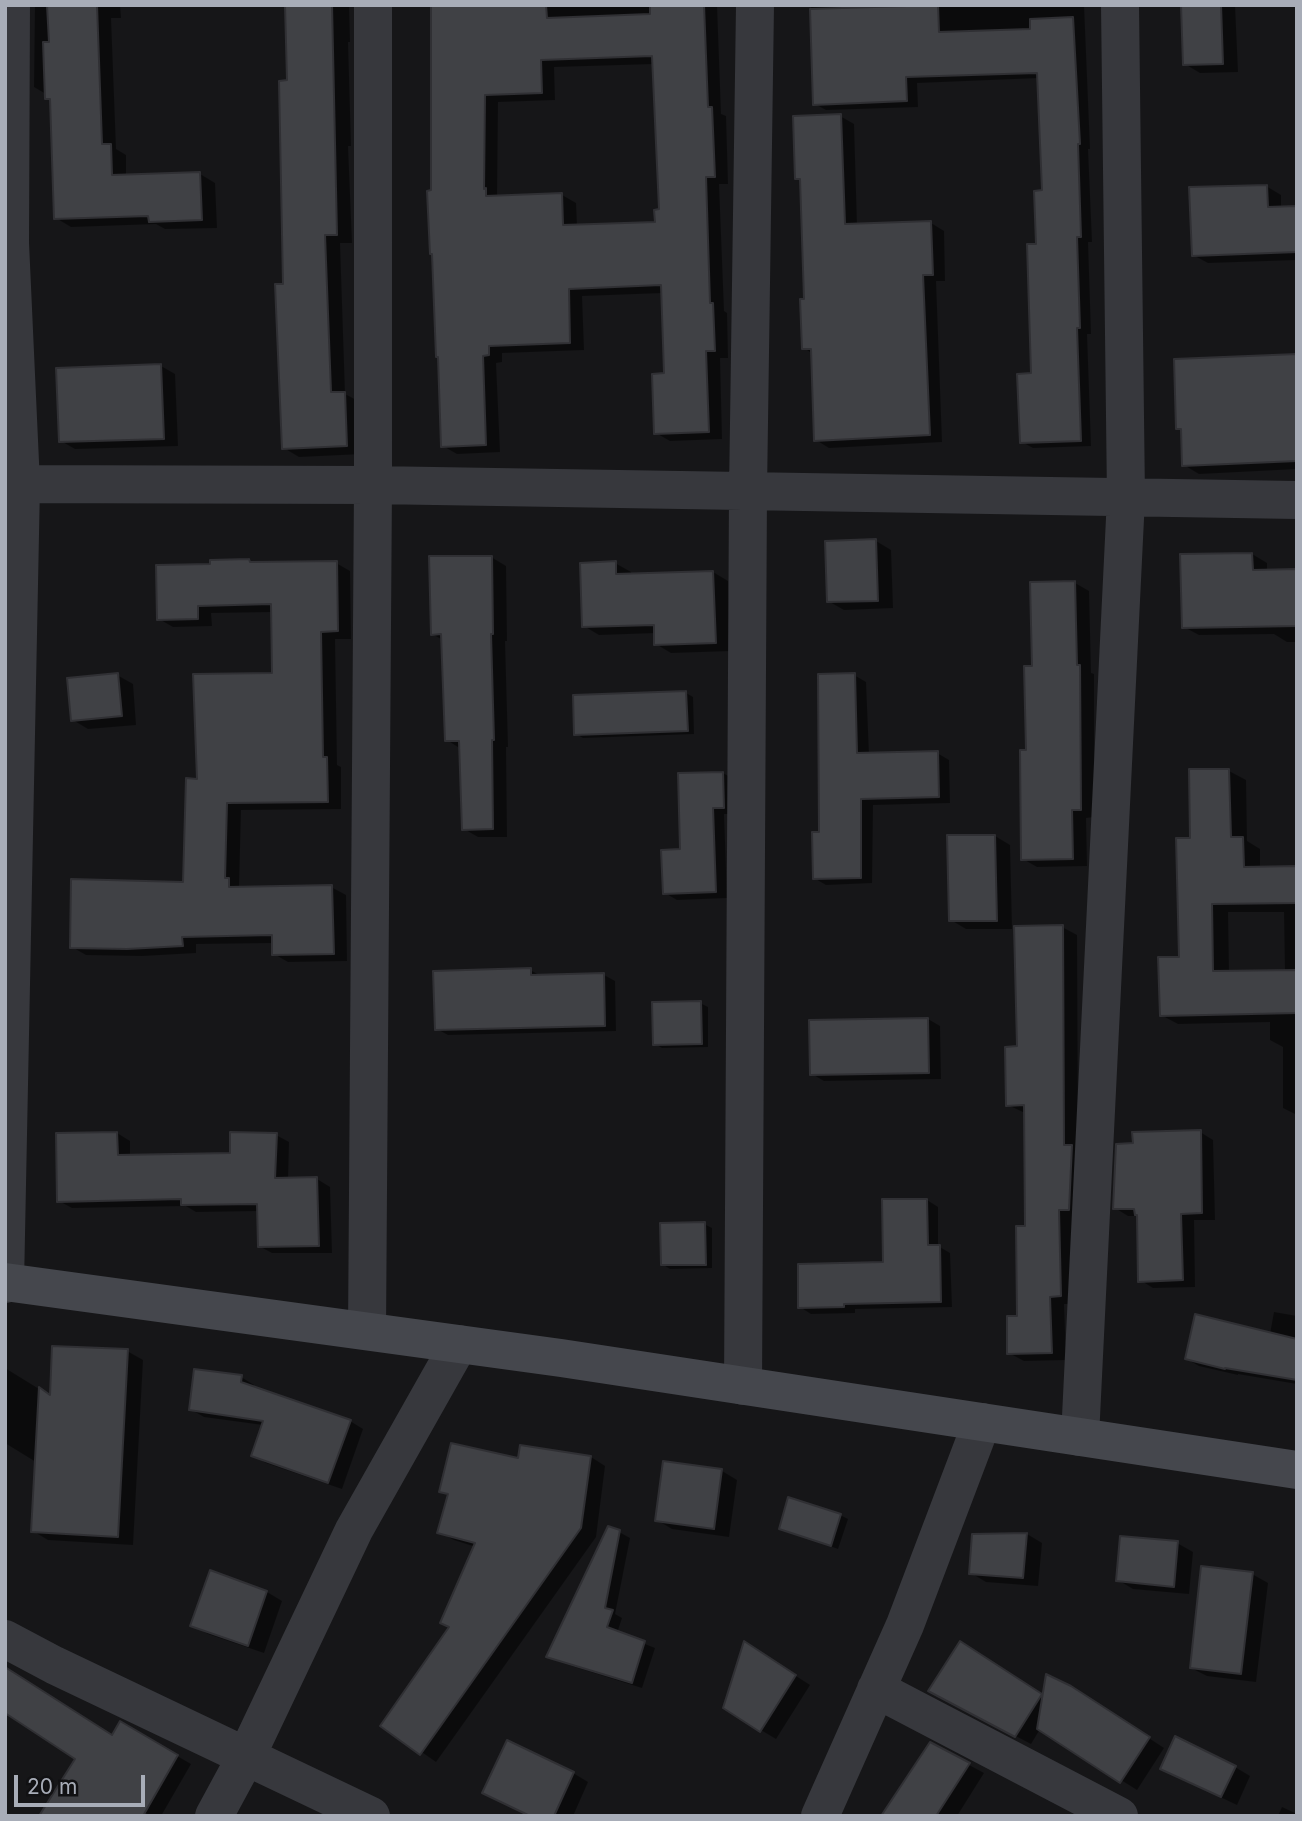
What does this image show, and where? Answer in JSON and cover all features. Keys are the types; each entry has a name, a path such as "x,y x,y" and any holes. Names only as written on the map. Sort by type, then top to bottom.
{"main road":[{"path":"6,1283 459,1344 1297,1470"}],"street":[{"path":"6,1283 13,484 11,5"},
{"path":"367,1331 373,485 373,5"},
{"path":"743,1386 748,492 755,5"},
{"path":"1080,1437 1126,498 1120,5"},
{"path":"13,484 373,485 1297,500"},
{"path":"214,1816 247,1755 354,1530 459,1344"},
{"path":"820,1816 905,1625 982,1422"},
{"path":"5,1639 371,1816"},
{"path":"876,1689 1119,1816"}],"building":[{"path":"47,5 97,5 102,144 111,144 112,175 200,172 202,220 149,222 148,216 54,219 50,99 45,99 43,42 49,42"},
{"path":"285,5 332,5 337,235 325,235 331,392 345,392 347,446 282,449 275,284 283,284 279,81 287,80"},
{"path":"431,5 546,5 547,18 650,14 650,5 704,5 708,107 712,107 715,177 706,177 710,303 713,303 715,351 706,351 709,432 654,434 652,374 664,373 661,285 569,289 570,343 489,346 489,355 483,356 486,445 441,447 427,191 431,190","holes":["652,56 659,209 654,210 655,222 563,225 562,193 486,196 485,95 542,93 541,60"]},
{"path":"938,5 939,32 1030,29 1030,19 1073,17 1080,144 1081,237 1077,237 1080,328 1077,328 1081,441 1020,443 1017,374 1031,373 1027,244 1036,244 1034,191 1042,190 1037,73 906,77 907,101 813,105 810,9"},
{"path":"1181,5 1221,5 1223,64 1183,65"},
{"path":"841,114 845,224 931,221 933,275 923,275 930,435 814,441 811,349 802,349 800,299 804,299 800,179 795,179 793,116"},
{"path":"1267,185 1268,207 1297,206 1297,252 1192,256 1189,187"},
{"path":"1297,354 1297,461 1182,466 1181,429 1176,429 1174,359"},
{"path":"161,364 164,439 59,442 56,368"},
{"path":"876,539 878,601 827,602 825,541"},
{"path":"1252,553 1253,570 1297,569 1297,626 1182,628 1180,554"},
{"path":"429,556 492,556 493,829 462,830 459,741 445,741 441,634 431,635"},
{"path":"249,559 250,562 337,561 338,631 321,632 323,757 327,757 328,802 227,803 225,878 229,878 229,887 332,885 334,954 272,955 272,935 182,937 183,946 70,948 71,879 183,882 186,778 197,779 193,674 272,673 271,604 198,606 198,619 157,620 156,565 210,564 210,560"},
{"path":"616,561 616,574 713,571 716,643 654,645 654,625 582,627 580,563"},
{"path":"1075,581 1077,665 1080,665 1081,810 1072,810 1073,859 1021,860 1020,750 1026,750 1024,666 1032,666 1030,582"},
{"path":"118,673 122,716 71,721 67,678"},
{"path":"855,673 857,753 938,751 939,797 861,799 861,878 813,879 812,832 819,832 818,674"},
{"path":"686,691 688,731 574,735 573,695"},
{"path":"1189,769 1229,769 1231,837 1243,837 1244,867 1297,866 1297,903 1212,904 1213,971 1297,970 1297,1013 1160,1016 1158,957 1179,957 1176,838 1190,838"},
{"path":"723,772 724,808 713,808 716,892 663,894 661,850 680,849 678,773"},
{"path":"947,835 995,835 997,921 949,921"},
{"path":"1063,925 1064,1145 1072,1145 1069,1210 1059,1210 1061,1296 1050,1297 1052,1353 1007,1354 1007,1316 1017,1316 1016,1226 1025,1226 1024,1105 1006,1106 1005,1047 1017,1046 1014,926"},
{"path":"531,968 531,975 604,973 605,1026 435,1030 433,971"},
{"path":"701,1001 702,1044 653,1045 652,1002"},
{"path":"928,1018 929,1073 810,1075 809,1020"},
{"path":"1201,1130 1202,1213 1181,1214 1183,1280 1138,1282 1137,1215 1134,1209 1113,1209 1116,1144 1133,1143 1132,1132"},
{"path":"117,1132 118,1155 230,1153 230,1132 277,1133 275,1178 317,1177 319,1246 258,1247 257,1204 181,1205 181,1199 57,1202 56,1133"},
{"path":"882,1199 927,1199 928,1245 940,1245 941,1302 798,1308 798,1264 883,1262"},
{"path":"705,1222 706,1265 661,1265 660,1223"},
{"path":"1195,1314 1297,1339 1297,1380 1225,1369 1185,1359"},
{"path":"52,1346 128,1349 118,1537 31,1532 39,1387 50,1395"},
{"path":"194,1369 242,1375 241,1382 351,1420 328,1483 251,1456 263,1421 189,1410"},
{"path":"451,1443 518,1458 520,1445 591,1456 581,1528 420,1755 380,1726 449,1627 440,1623 475,1543 437,1533 448,1494 439,1492"},
{"path":"663,1461 722,1469 714,1529 655,1521"},
{"path":"788,1497 841,1514 831,1546 779,1529"},
{"path":"608,1526 620,1530 605,1608 613,1610 607,1627 645,1641 632,1683 546,1657"},
{"path":"1027,1533 1023,1578 969,1574 972,1534"},
{"path":"1120,1536 1178,1541 1174,1587 1116,1581"},
{"path":"1201,1566 1253,1572 1241,1674 1190,1668"},
{"path":"210,1570 267,1591 248,1646 190,1626"},
{"path":"744,1641 796,1675 760,1732 723,1708"},
{"path":"960,1641 1042,1694 1015,1737 928,1691"},
{"path":"5,1667 112,1735 120,1721 178,1755 143,1816 39,1816 75,1759 5,1713"},
{"path":"1046,1674 1071,1686 1150,1737 1120,1783 1037,1729"},
{"path":"1175,1736 1236,1766 1221,1797 1160,1769"},
{"path":"507,1740 574,1772 554,1816 530,1816 482,1793"},
{"path":"930,1742 970,1763 936,1816 881,1816"}]}
